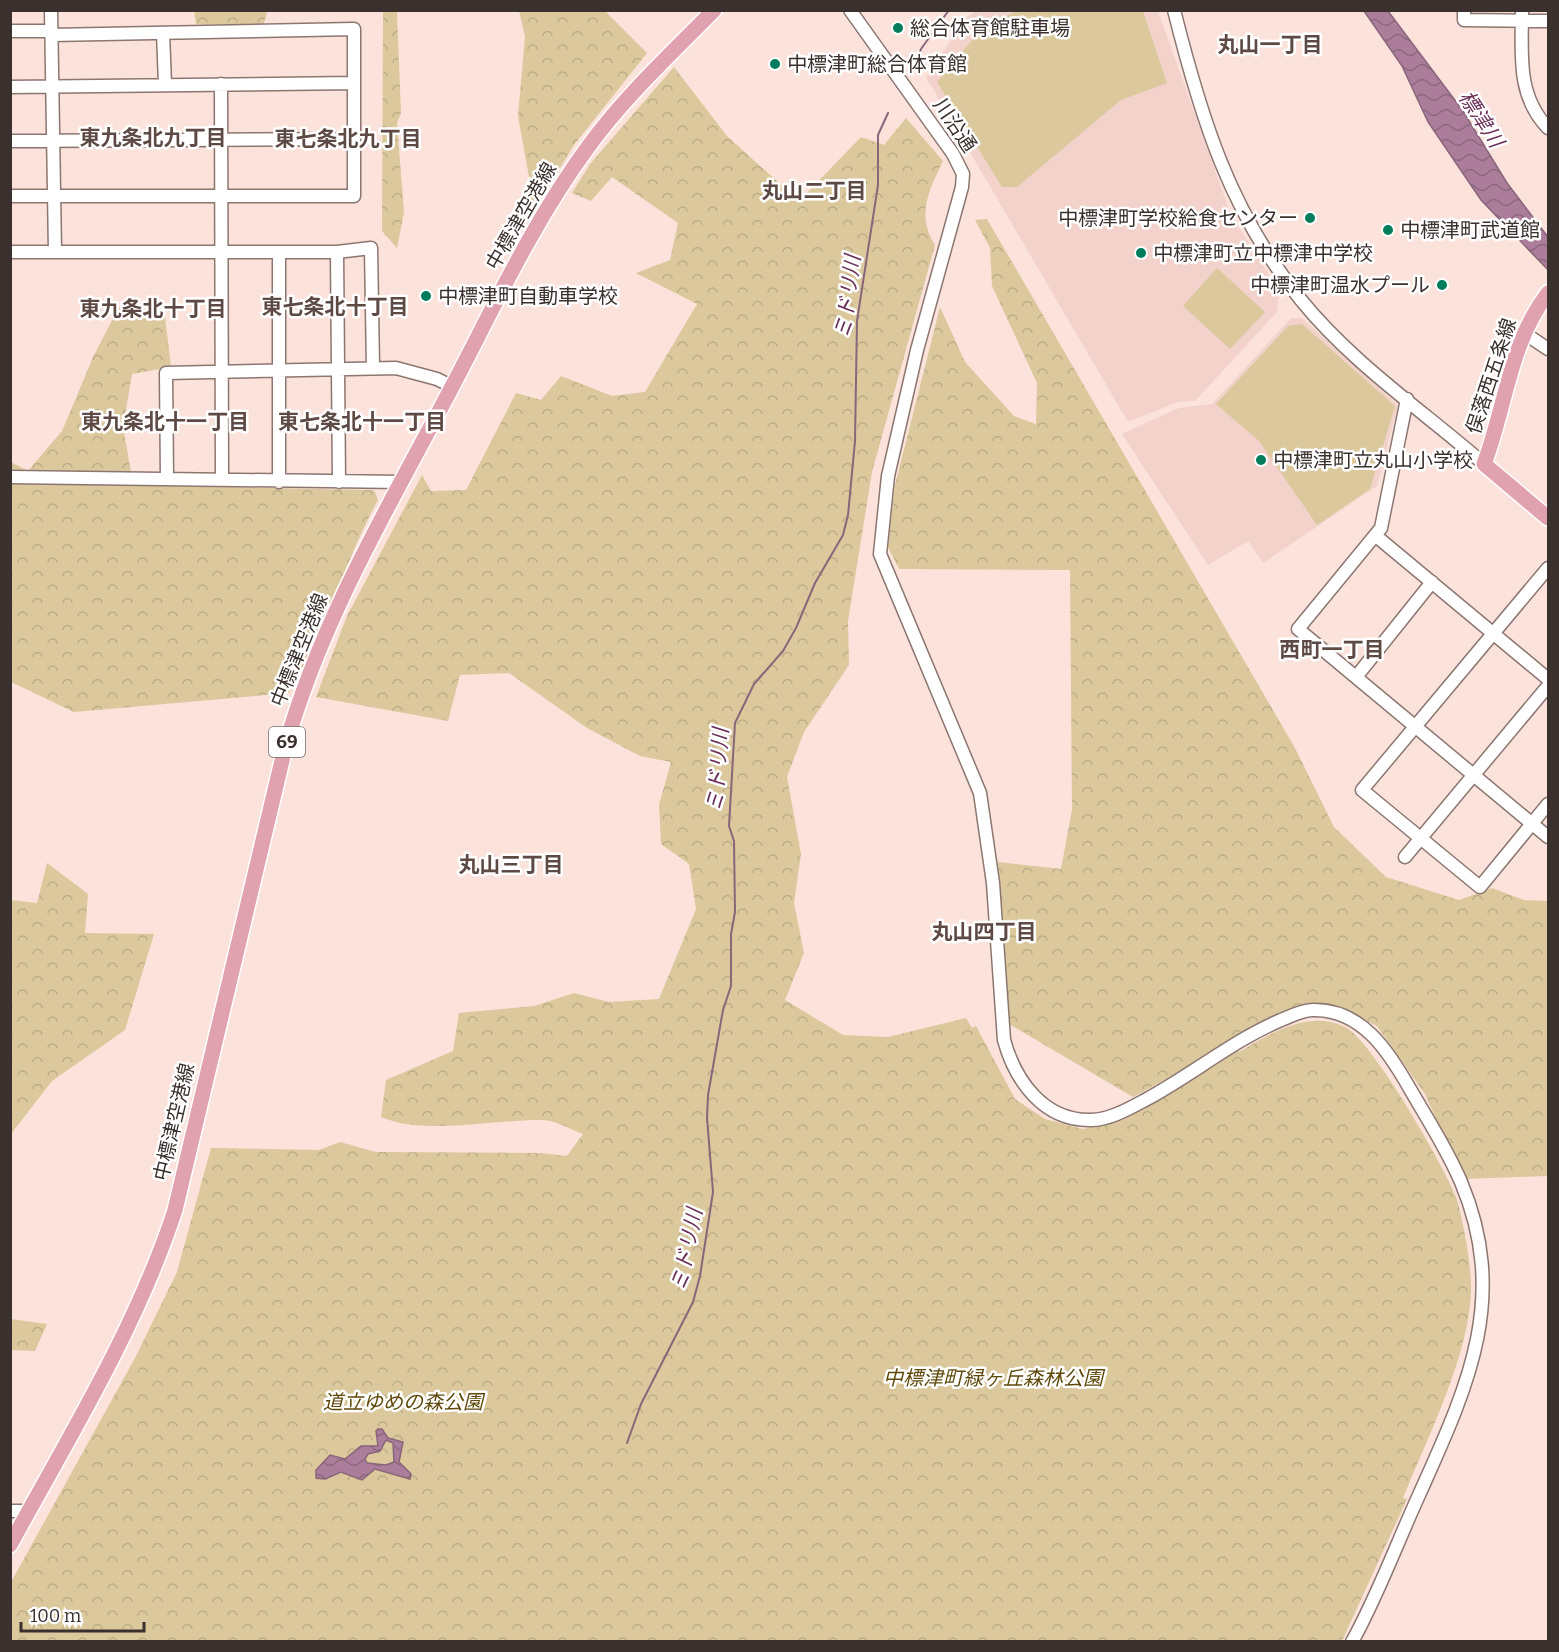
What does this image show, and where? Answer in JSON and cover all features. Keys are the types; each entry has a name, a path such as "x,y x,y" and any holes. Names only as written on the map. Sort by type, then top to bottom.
{"main road":[{"name":"中標津空港線","path":"10,1545 132,1323 164,1244 175,1209 299,698 333,614 523,250 589,146 647,78 714,10"},
{"name":"俣落西五条線","path":"1548,294 1535,310 1524,333 1484,464 1548,518"}],"street":[{"path":"51,10 55,252"},
{"name":"川沿通","path":"850,10 953,154 963,174 963,187 917,350 888,476 880,554 980,793 994,893 1004,1040 1011,1065 1021,1083 1043,1104 1075,1118 1104,1118 1131,1108 1188,1077 1243,1039 1300,1011 1314,1010 1338,1015 1371,1032 1389,1052 1444,1144 1472,1214 1483,1286 1481,1321 1470,1376 1365,1618 1352,1641"},
{"path":"1174,10 1219,163 1254,235 1302,301 1342,344 1484,464"},
{"path":"1464,10 1464,20 1522,16 1548,21"},
{"path":"1522,16 1523,81 1527,97 1548,128"},
{"path":"10,31 164,33 354,29 354,196 10,196"},
{"path":"164,33 165,84"},
{"path":"10,87 354,83"},
{"path":"220,84 222,480"},
{"path":"10,141 354,139"},
{"path":"10,252 337,252 370,248 373,367"},
{"path":"279,252 277,370 279,482"},
{"path":"337,252 339,482"},
{"path":"1524,333 1548,349"},
{"path":"167,479 166,373 396,368 437,379 453,387"},
{"path":"1407,399 1382,528 1298,629 1548,837"},
{"path":"10,477 401,482"},
{"path":"1376,536 1548,679"},
{"path":"1548,568 1362,790 1479,887 1548,804"},
{"path":"1356,677 1432,582"},
{"path":"1405,857 1548,686"},
{"path":"10,1511 29,1512"}],"shaded area":[{"name":"中標津町立中標津中学校","path":"976,11 1158,11 1231,215 1279,290 1277,312 1195,401 1178,402 1128,422 926,77 967,17"},
{"name":"中標津町立丸山小学校","path":"1291,318 1302,318 1398,405 1377,486 1263,563 1248,541 1208,565 1122,434 1179,408 1212,404"}],"green space":[{"path":"268,10 263,26 196,24 194,11"},
{"path":"383,11 397,11 401,113 397,123 404,212 397,248 382,231"},
{"path":"519,11 605,11 647,53 574,145 526,223 518,215 521,200 531,188 518,116 525,36"},
{"path":"1017,11 1143,11 1167,83 1121,100 1017,187 1002,187 937,82 984,26"},
{"path":"674,67 727,136 799,201 861,137 884,145 906,118 943,161 929,192 925,213 929,234 935,245 872,472 848,621 849,665 804,732 787,777 801,854 794,903 804,953 785,1000 843,1035 888,1037 966,1018 972,1028 976,1026 1015,1099 1045,1119 1083,1129 1123,1120 1238,1050 1239,1052 1276,1031 1304,1022 1331,1022 1345,1027 1357,1037 1389,1078 1423,1133 1456,1197 1471,1275 1470,1308 1465,1335 1447,1392 1403,1498 1407,1499 1342,1641 11,1642 11,1582 135,1358 177,1272 211,1148 319,1150 340,1142 376,1152 541,1153 567,1156 583,1134 548,1120 439,1126 398,1123 381,1117 386,1080 453,1051 459,1013 534,1006 574,993 609,1002 659,999 696,909 689,864 661,844 659,805 671,762 640,756 587,728 509,673 460,675 448,721 316,697 347,616 422,475 431,491 466,490 516,393 541,400 561,376 612,396 645,392 697,304 636,273 670,260 678,223 612,177 591,201 572,193 590,164"},
{"path":"987,219 1295,748 1334,827 1386,877 1459,900 1492,888 1524,900 1548,901 1548,1176 1463,1179 1425,1094 1377,1026 1339,1007 1298,1005 1248,1029 1206,1057 1133,1097 1009,1024 998,862 1061,869 1072,810 1070,570 899,569 888,547 895,485 940,307 965,362 1014,416 1036,424 1037,383 992,286 990,248 975,220"},
{"path":"1217,268 1265,312 1230,349 1183,306"},
{"path":"119,307 165,317 171,367 132,374 123,427 133,483 166,486 374,490 378,500 314,646 289,693 74,712 11,682 11,462 28,471 62,431 94,355"},
{"path":"1302,324 1395,406 1370,489 1317,525 1259,441 1216,404 1288,326"},
{"path":"47,863 88,894 85,933 154,934 125,1030 52,1081 11,1134 11,900 37,903"},
{"path":"11,1319 47,1324 35,1351 11,1350"}],"water":[{"path":"1364,11 1388,11 1463,111 1507,183 1548,237 1548,270 1481,200 1428,122 1402,66"},
{"path":"382,1429 388,1438 403,1442 399,1462 411,1474 410,1479 375,1469 362,1480 341,1472 325,1479 316,1478 316,1470 330,1455 345,1459 361,1446 378,1446 376,1431","holes":["386,1440 393,1443 394,1462 386,1465 367,1463 365,1459 368,1454 380,1451"]}],"waterway":[{"name":"ミドリ川","path":"914,69 921,49 949,10"},
{"name":"ミドリ川","path":"627,1443 641,1404 693,1302 700,1276 713,1192 707,1118 708,1095 723,1010 731,986 731,934 735,912 734,841 729,826 735,723 754,684 783,651 796,628 815,583 843,535 848,515 855,441 857,321 878,185 878,135 888,113"}],"place":[{"name":"総合体育館駐車場","path":"898,28"},
{"name":"中標津町総合体育館","path":"775,64"},
{"name":"中標津町学校給食センター","path":"1310,218"},
{"name":"中標津町武道館","path":"1388,230"},
{"name":"中標津町立中標津中学校","path":"1141,253"},
{"name":"中標津町温水プール","path":"1442,285"},
{"name":"中標津町自動車学校","path":"426,296"},
{"name":"中標津町立丸山小学校","path":"1261,460"}],"district":[{"name":"丸山一丁目","path":"1270,45"},
{"name":"東九条北九丁目","path":"153,138"},
{"name":"東七条北九丁目","path":"348,139"},
{"name":"丸山二丁目","path":"814,191"},
{"name":"東七条北十丁目","path":"335,307"},
{"name":"東九条北十丁目","path":"153,309"},
{"name":"東九条北十一丁目","path":"165,422"},
{"name":"東七条北十一丁目","path":"362,422"},
{"name":"西町一丁目","path":"1332,650"},
{"name":"丸山三丁目","path":"511,865"},
{"name":"丸山四丁目","path":"984,932"}],"water label":[{"name":"標津川","path":"1481,119"}],"park label":[{"name":"中標津町緑ヶ丘森林公園","path":"993,1378"},
{"name":"道立ゆめの森公園","path":"403,1402"}]}
